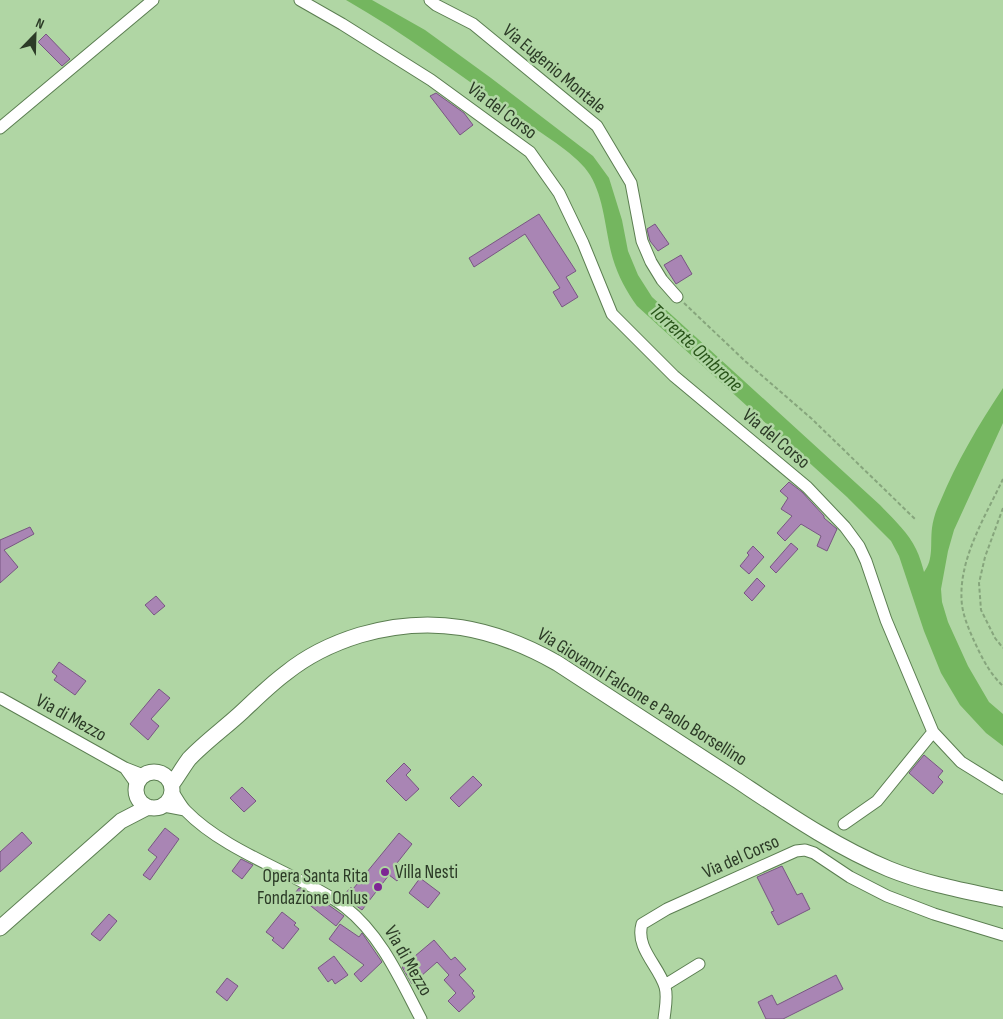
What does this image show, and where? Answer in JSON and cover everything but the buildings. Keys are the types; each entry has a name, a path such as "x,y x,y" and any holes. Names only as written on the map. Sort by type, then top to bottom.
{"main road":[{"name":"Via Giovanni Falcone e Paolo Borsellino","path":"172,788 189,760 286,672 332,646 360,635 399,626 426,624 454,626 482,631 509,640 550,659 784,811 835,843 867,859 923,880 957,890 1003,899"},
{"name":"Via Giovanni Falcone e Paolo Borsellino","path":"160,772 189,760"},
{"path":"121,821 139,785 154,771 166,775 172,788 170,799 164,806 158,808 148,807 142,803 139,785"},
{"path":"0,928 121,821 148,807"}],"street":[{"path":"0,128 153,0"},
{"name":"Via del Corso","path":"300,0 431,80 530,152 559,193 583,243 612,314 674,376 807,487 835,515 859,546 870,570 886,620 933,732 961,762 1003,788"},
{"name":"Via Eugenio Montale","path":"430,0 473,24 597,126 631,182 642,241 651,262 662,280 677,296"},
{"name":"Via di Mezzo","path":"0,698 125,768 139,785"},
{"path":"844,824 878,801 933,732"},
{"name":"Via di Mezzo","path":"172,788 186,810 208,829 242,851 345,906 368,928 379,944 421,1019"},
{"path":"164,806 186,810"},
{"name":"Via del Corso","path":"664,1019 667,996 665,985 643,945 641,936 642,924 667,909 800,850 814,853 857,881 900,902 1003,935"},
{"path":"665,985 700,964"}],"path":[{"path":"677,296 745,361 812,419 915,519"},
{"path":"1003,479 978,531 968,558 962,582 962,605 967,624 979,652 995,678 1003,686"},
{"path":"1003,508 985,557 979,583 982,610 995,638 1003,648"}],"water":[{"name":"Torrente Ombrone","path":"346,0 372,0 425,30 593,156 609,178 622,220 628,251 638,275 652,297 880,505 913,543 924,572 929,562 932,525 939,505 968,444 1003,388 1003,423 954,530 941,589 942,602 948,622 968,666 989,702 1003,714 1003,746 986,733 960,705 941,673 924,631 899,556 891,541 847,497 637,306 623,284 615,265 599,195 585,168 560,146 437,59 392,28"}],"place":[{"name":"Villa Nesti","path":"385,872"},
{"name":"Opera Santa Rita Fondazione Onlus","path":"378,887"}]}
